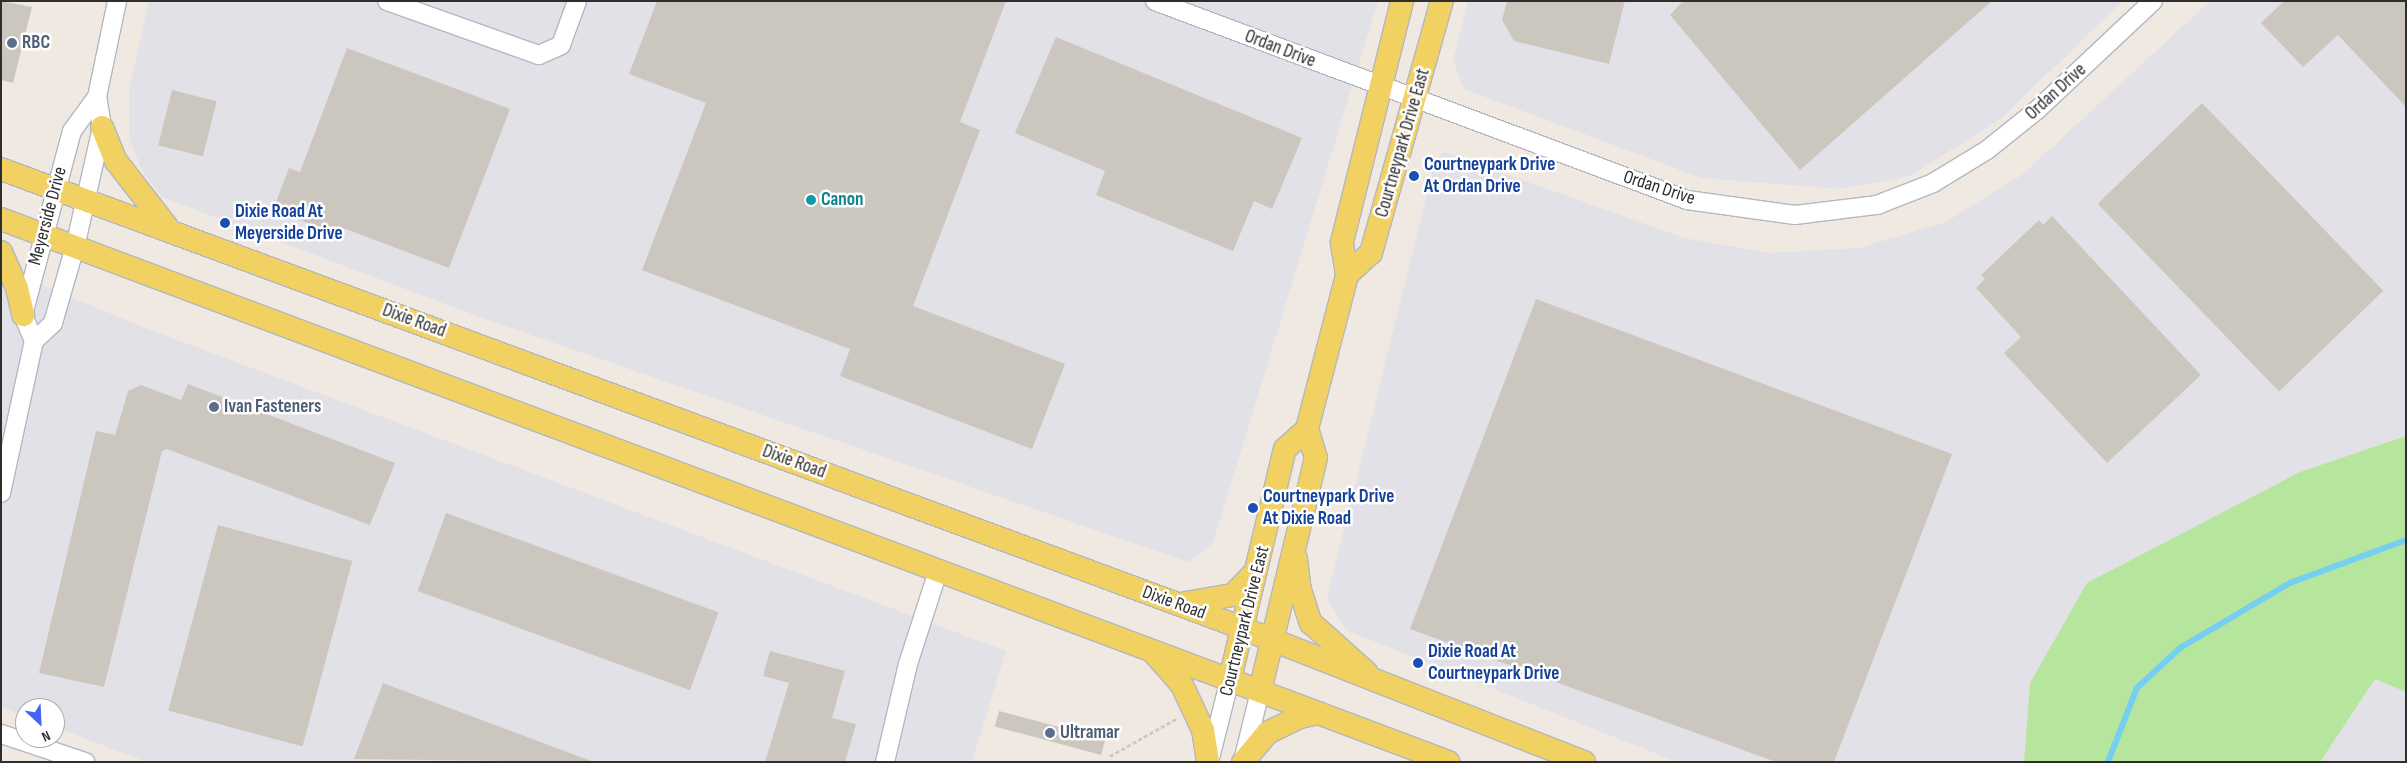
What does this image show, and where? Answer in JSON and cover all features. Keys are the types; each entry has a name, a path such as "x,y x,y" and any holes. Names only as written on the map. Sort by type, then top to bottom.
{"main road":[{"name":"Courtneypark Drive East","path":"1260,691 1270,640 1316,458 1307,429 1347,276 1342,242 1402,1"},
{"name":"Courtneypark Drive East","path":"1347,276 1371,253 1416,101 1442,1"},
{"path":"102,127 116,161 170,231"},
{"name":"Dixie Road","path":"1,169 1244,628 1383,687 1584,762"},
{"path":"1,219 1449,762"},
{"path":"1,252 15,280 23,315"},
{"name":"Courtneypark Drive East","path":"1230,679 1259,566 1285,449 1307,429"},
{"path":"1294,545 1300,590 1311,623 1383,687"},
{"path":"1175,604 1214,602 1233,595 1259,566"},
{"path":"1153,651 1182,685 1203,730 1208,762"},
{"path":"1243,762 1272,730 1318,713"}],"street":[{"name":"Meyerside Drive","path":"34,341 53,323 74,247 82,199 102,127 97,97 118,1"},
{"path":"387,1 539,55 561,45 577,1"},
{"name":"Ordan Drive","path":"1155,1 1416,101 1687,200 1795,215 1877,205 1933,183 1987,150 2037,110 2153,1"},
{"name":"Meyerside Drive","path":"23,315 44,236 54,189 72,131 97,97"},
{"path":"1,493 34,341 23,315"},
{"path":"886,762 908,664 938,571"},
{"name":"Courtneypark Drive East","path":"1208,762 1230,679"},
{"name":"Courtneypark Drive East","path":"1243,762 1260,691"},
{"path":"1,734 85,762"}],"path":[{"path":"1110,756 1182,716"}],"shaded area":[{"path":"149,1 1378,1 1213,543 1188,562 482,318 162,197 143,172 129,139 129,90"},
{"path":"1468,1 2123,1 1999,120 1910,176 1840,189 1701,178 1464,89 1453,60"},
{"path":"2210,1 2406,1 2406,436 2300,472 2030,683 2024,762 1677,762 1346,630 1327,598 1436,158 1445,152 1684,238 1771,253 1859,248 1946,222 2023,174"},
{"path":"1,268 143,327 1006,651 972,762 147,762 65,731 65,698 15,698 15,712 1,707"},
{"path":"2375,679 2406,692 2406,762 2320,762"}],"green space":[{"path":"2406,436 2406,692 2375,679 2320,762 2024,762 2030,683 2087,583 2300,472"}],"building":[{"name":"RBC","path":"1,1 32,7 13,83 1,80"},
{"name":"Canon","path":"657,1 1006,1 960,122 980,130 913,306 1065,364 1032,449 840,376 850,349 642,270 706,103 629,74"},
{"path":"1507,1 1625,1 1609,64 1514,41 1502,20"},
{"path":"1683,1 1992,1 1800,170 1670,15"},
{"path":"2284,1 2406,1 2406,107 2338,35 2303,67 2261,23"},
{"path":"1056,37 1302,138 1272,209 1254,201 1233,251 1096,195 1105,171 1015,133"},
{"path":"347,48 510,109 449,268 338,226 335,233 273,210 289,168 300,172"},
{"path":"172,90 217,101 203,156 158,145"},
{"path":"2202,103 2383,291 2279,391 2098,204"},
{"path":"2052,216 2201,375 2107,463 2004,353 2021,337 1976,288 1985,279 1981,275 2039,220 2043,225"},
{"path":"1536,299 1952,454 1834,762 1776,762 1410,629"},
{"path":"188,384 395,463 370,525 167,449 162,451 104,687 39,673 96,431 115,435 128,391 141,385 181,400"},
{"path":"446,513 719,612 690,690 418,591"},
{"path":"218,525 352,561 303,746 168,710"},
{"path":"770,651 845,671 832,718 856,724 845,762 765,762 789,683 763,676"},
{"path":"383,683 594,762 354,759"},
{"name":"Ultramar","path":"999,711 1105,739 1101,755 995,726"}],"waterway":[{"path":"2108,762 2137,688 2180,648 2290,583 2406,540"}],"place":[{"name":"RBC","path":"12,43"},
{"name":"Courtneypark Drive At Ordan Drive","path":"1414,176"},
{"name":"Canon","path":"811,200"},
{"name":"Dixie Road At Meyerside Drive","path":"225,223"},
{"name":"Ivan Fasteners","path":"214,407"},
{"name":"Courtneypark Drive At Dixie Road","path":"1253,508"},
{"name":"Dixie Road At Courtneypark Drive","path":"1418,663"},
{"name":"Ultramar","path":"1050,733"}]}
